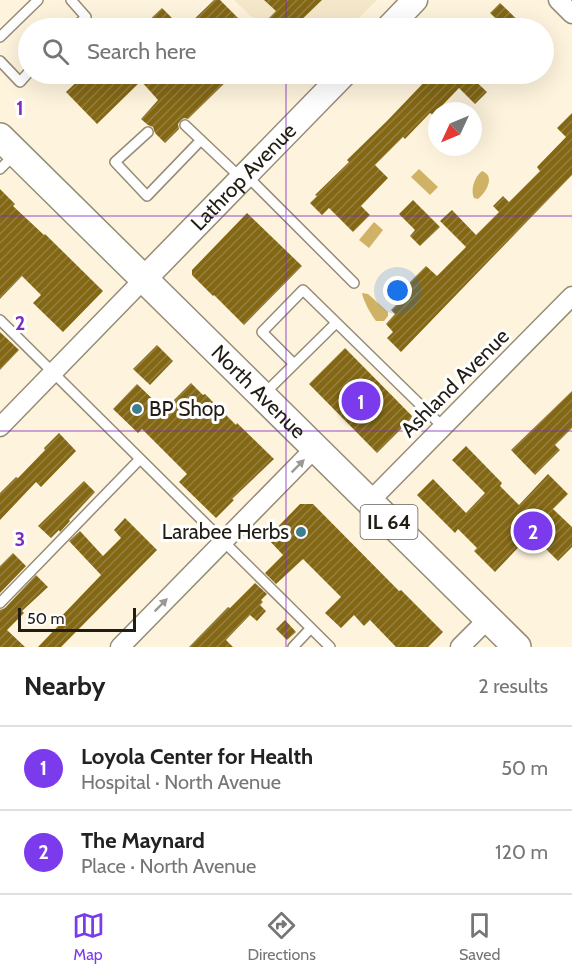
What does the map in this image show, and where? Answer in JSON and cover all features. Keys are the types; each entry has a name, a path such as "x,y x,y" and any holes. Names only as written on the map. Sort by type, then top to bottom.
{"main road":[{"name":"North Avenue","path":"5,153 143,280 517,647"}],"street":[{"path":"398,18 415,0"},
{"path":"558,0 572,14"},
{"name":"Lathrop Avenue","path":"143,280 334,84"},
{"path":"0,427 143,280"},
{"name":"Ashland Avenue","path":"369,502 572,296"},
{"path":"120,647 315,448"},
{"path":"460,647 488,619"}],"lane":[{"path":"20,18 38,0"},
{"path":"70,0 87,16 85,18"},
{"path":"0,37 18,19"},
{"path":"0,61 18,80"},
{"path":"185,125 244,176 354,283"},
{"path":"148,132 115,162 147,196 201,140"},
{"path":"294,364 262,332 303,290 443,427"},
{"path":"0,320 330,647"},
{"path":"262,396 336,323"},
{"path":"0,603 140,459"},
{"path":"293,647 311,628"}],"shaded area":[{"path":"234,0 377,0 359,18 253,18"},
{"path":"419,169 438,187 430,195 411,177"},
{"path":"482,171 486,173 489,180 484,193 478,199 474,198 473,187 477,176"},
{"path":"374,222 383,230 369,248 359,240"},
{"path":"362,293 368,294 388,312 384,321 376,321"}],"building":[{"path":"214,0 220,0 238,18 195,18"},
{"path":"264,0 322,0 303,18 269,18 276,11"},
{"path":"500,3 516,18 495,18 490,13"},
{"path":"162,8 172,18 152,18"},
{"path":"74,84 138,84 97,124 66,92"},
{"path":"144,84 224,84 188,119 181,120 178,124 179,129 165,143 155,133 153,127 141,119 158,100"},
{"path":"422,84 479,84 487,92 477,102 473,102 459,88 446,102 428,102 428,115 375,165 388,178 361,206 370,215 353,232 329,208 322,215 310,203 317,196 315,195 349,162 347,160"},
{"path":"572,113 572,175 401,352 387,338 393,332 386,324 395,314 391,310 409,292 404,288 426,266 437,276 466,247 440,221 452,210 476,235 499,212 493,206 503,196 509,202 540,171 537,167 566,137 557,128"},
{"path":"0,189 15,204 13,206 103,291 63,332 33,303 41,295 22,276 0,299"},
{"path":"413,200 440,227 420,246 410,236 415,230 399,214"},
{"path":"247,213 302,266 244,325 192,275 192,270"},
{"path":"0,332 19,350 0,370"},
{"path":"157,345 173,361 150,385 133,369"},
{"path":"345,348 413,417 377,453 309,384"},
{"path":"191,383 274,459 232,499 234,500 216,518 179,482 187,474 142,429 138,433 113,409 137,384 164,410"},
{"path":"572,391 572,428 555,445 560,450 535,475 511,450"},
{"path":"59,433 76,451 41,487 36,482 0,520 0,493 16,477 18,478"},
{"path":"466,446 502,483 500,486 519,505 548,474 568,494 553,509 572,527 572,547 558,561 531,534 495,572 474,551 477,548 458,529 455,533 417,495 433,479 466,513 485,493 452,460"},
{"path":"84,481 95,492 60,532 59,530 51,538 38,526"},
{"path":"300,504 313,504 443,632 428,647 396,647 370,620 364,626 354,615 341,628 325,613 341,597 303,559 276,584 265,573 283,555 267,538"},
{"path":"125,518 157,550 61,647 38,647 58,626 55,623 101,575 69,541 80,531 103,556 121,538 114,530"},
{"path":"13,553 26,566 0,593 0,566"},
{"path":"36,575 48,587 22,611 24,613 7,630 25,647 0,647 0,610 5,608"},
{"path":"255,583 267,594 261,600 263,602 260,605 266,611 257,621 250,615 226,640 233,647 189,647 228,607 230,608"},
{"path":"285,620 296,632 287,640 276,629"}],"place":[{"name":"Loyola Center for Health","path":"361,401"},
{"name":"BP Shop","path":"137,409"},
{"name":"The Maynard","path":"533,531"},
{"name":"Larabee Herbs","path":"301,532"}]}
